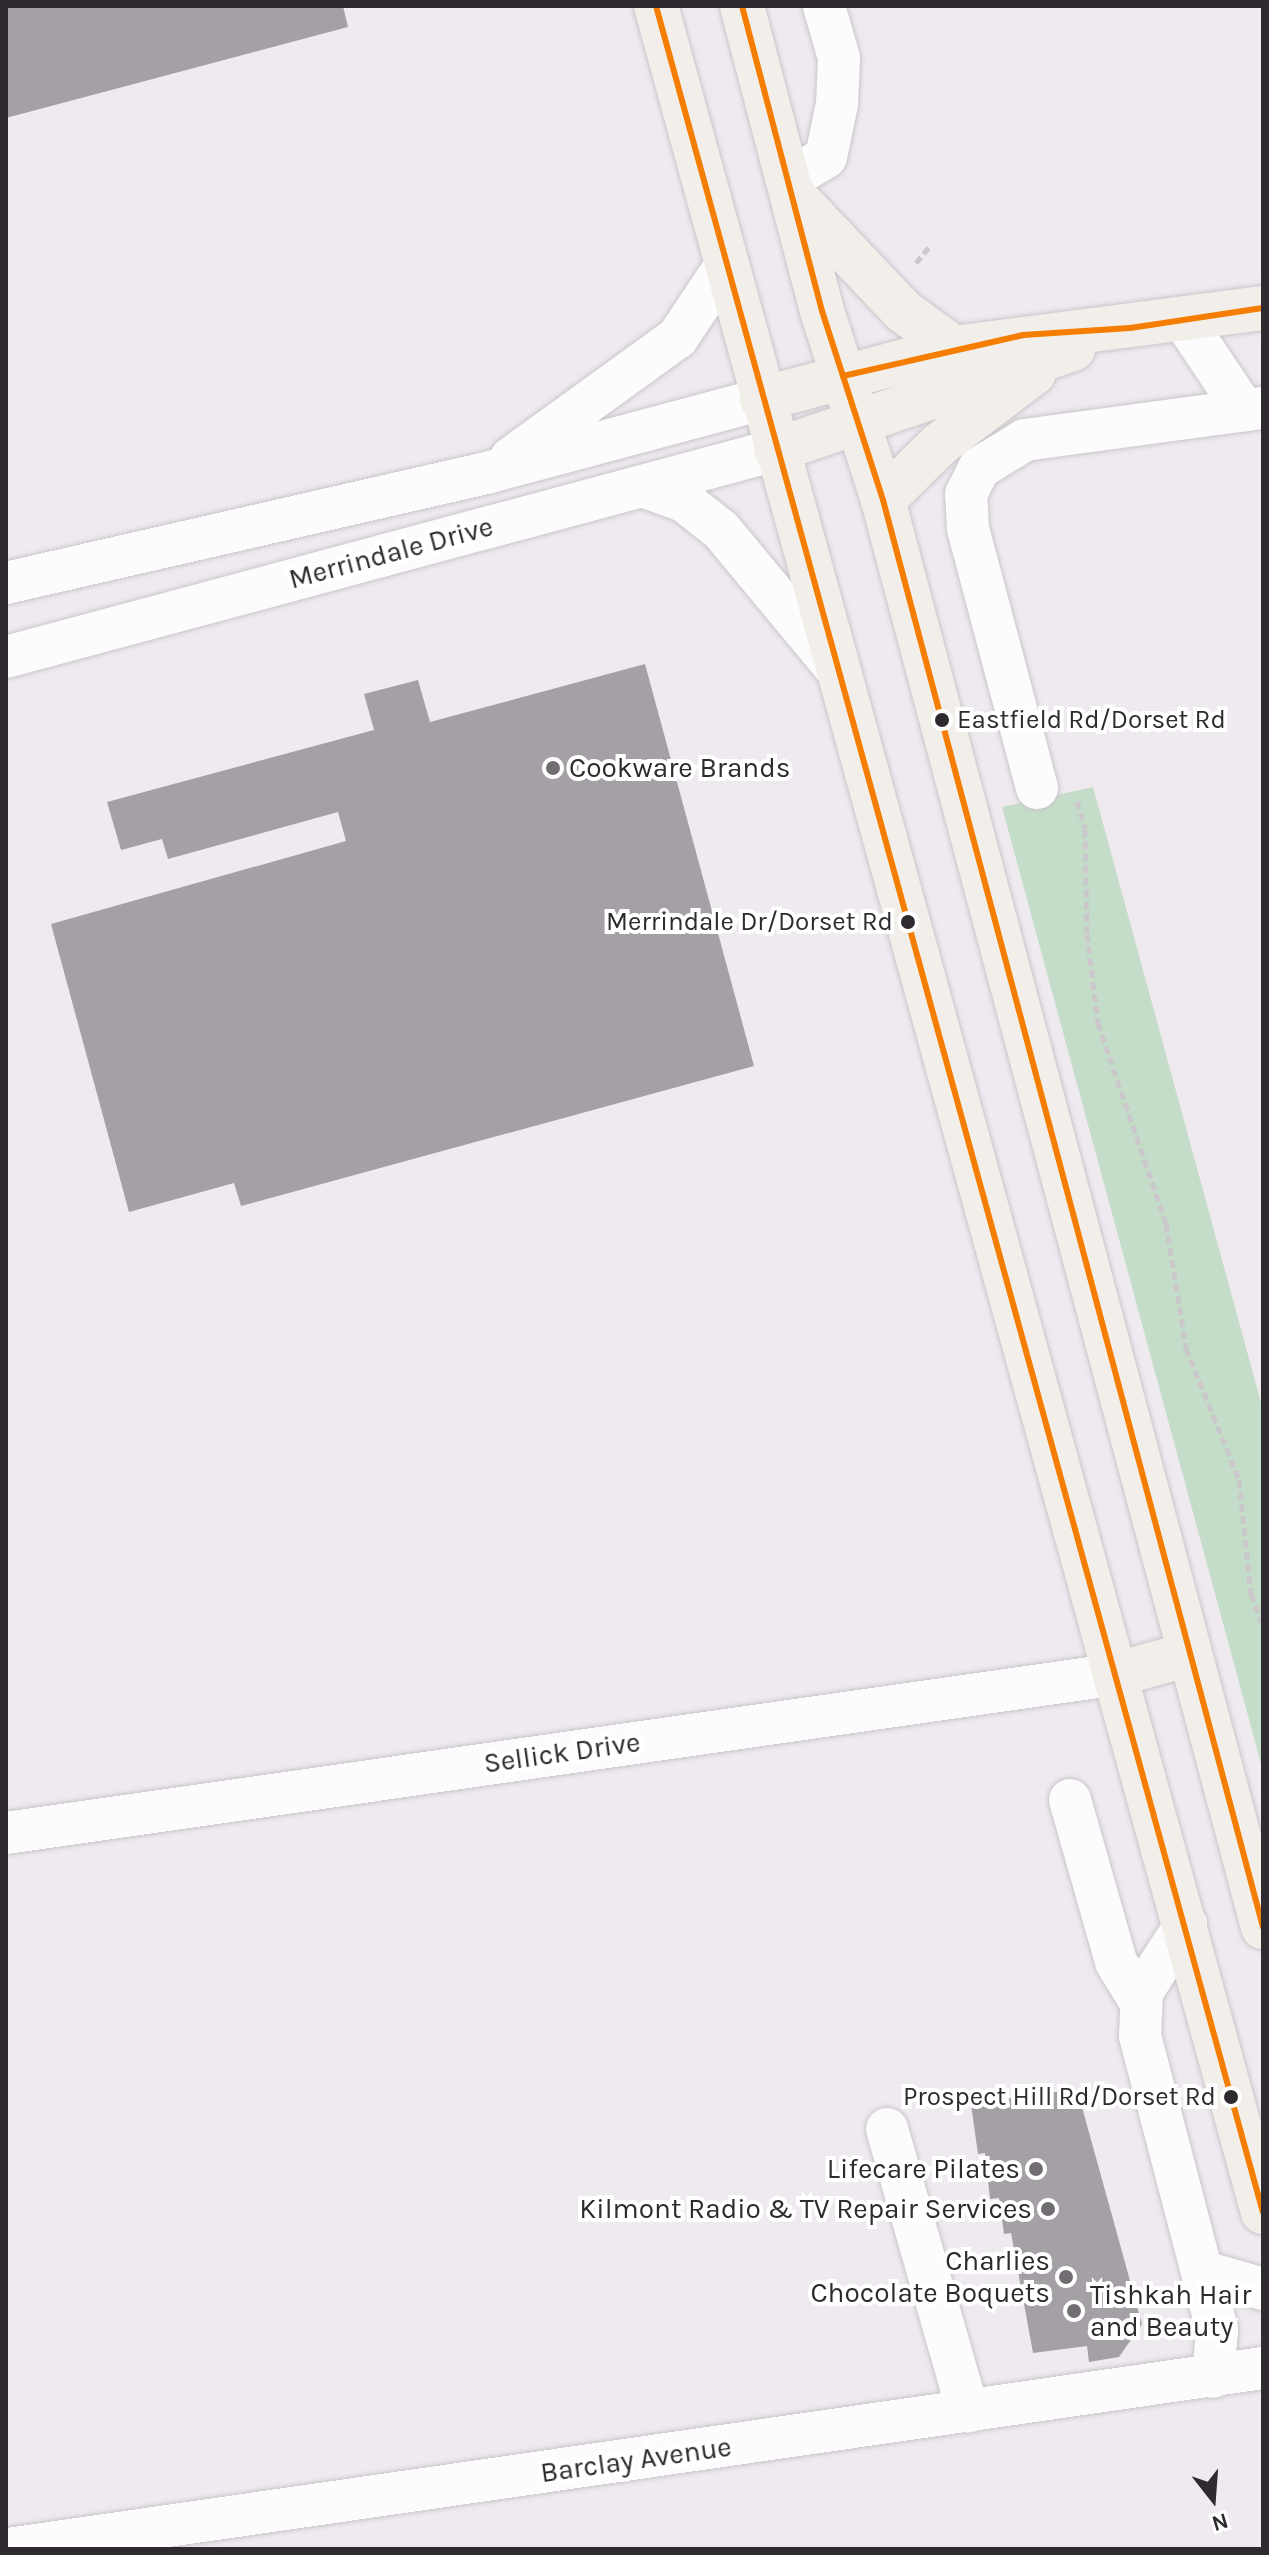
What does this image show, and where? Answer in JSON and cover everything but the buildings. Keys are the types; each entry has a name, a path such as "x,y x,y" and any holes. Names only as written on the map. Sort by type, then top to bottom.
{"main road":[{"path":"656,6 776,450 1118,1674 1263,2212"},
{"path":"742,6 843,376 883,500 1189,1654 1261,1910"},
{"path":"790,187 903,311 954,348"},
{"path":"762,399 954,348 1023,335 1130,328 1263,308"},
{"path":"776,450 1130,328"},
{"path":"883,500 940,444 1058,355"},
{"path":"1118,1674 1189,1654"}],"street":[{"path":"790,187 826,157 837,104 839,58 824,6"},
{"path":"490,472 678,337 726,265"},
{"path":"1183,319 1253,409"},
{"name":"Merrindale Drive","path":"6,583 490,472 762,399"},
{"path":"1055,786 968,529 966,494 972,481 998,452 1025,440 1253,409"},
{"name":"Merrindale Drive","path":"6,657 648,488 776,450"},
{"path":"648,488 684,501 721,530 839,672"},
{"name":"Sellick Drive","path":"6,1833 1118,1674"},
{"path":"1070,1800 1116,1962 1141,2003"},
{"path":"1186,1924 1142,1992 1140,2036 1217,2330 1213,2377"},
{"path":"887,2129 968,2412"},
{"path":"1204,2272 1263,2289"},
{"name":"Barclay Avenue","path":"8,2549 1263,2368"}],"path":[{"path":"1055,786 1085,829 1087,934 1098,1023 1166,1224 1186,1348 1239,1480 1251,1594 1263,1625"}],"green space":[{"path":"1093,787 1263,1410 1263,1771 1002,807"}],"transit line":[{"path":"656,6 1263,2212"},
{"path":"742,6 822,311 883,500 1263,1927"},
{"path":"843,376 1023,335 1130,328 1263,308"}],"place":[{"name":"Eastfield Rd/Dorset Rd","path":"942,720"},
{"name":"Cookware Brands","path":"553,768"},
{"name":"Merrindale Dr/Dorset Rd","path":"908,922"},
{"name":"Prospect Hill Rd/Dorset Rd","path":"1231,2097"},
{"name":"Lifecare Pilates","path":"1036,2169"},
{"name":"Kilmont Radio & TV Repair Services","path":"1048,2209"},
{"name":"Charlies Chocolate Boquets","path":"1066,2277"},
{"name":"Tishkah Hair and Beauty","path":"1074,2311"}]}
